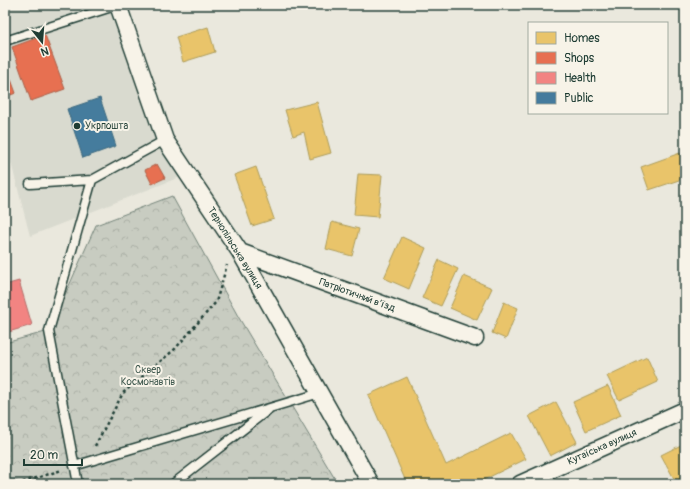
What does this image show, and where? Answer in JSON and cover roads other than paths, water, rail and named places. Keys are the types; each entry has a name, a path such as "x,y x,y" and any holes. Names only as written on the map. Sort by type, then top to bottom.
{"street":[{"name":"Тернопільська вулиця","path":"118,5 165,140 237,248 371,484"},
{"name":"Патріотичний в’їзд","path":"237,248 474,338"},
{"name":"Кутаїська вулиця","path":"520,484 685,410"}],"lane":[{"path":"5,41 118,5"},
{"path":"30,184 92,180 165,140"},
{"path":"78,484 49,331 92,180"},
{"path":"74,466 320,393"},
{"path":"173,484 272,407"}],"place":[{"name":"Укрпошта","path":"77,126"}],"park label":[{"name":"Сквер Космонавтів","path":"148,376"}]}
